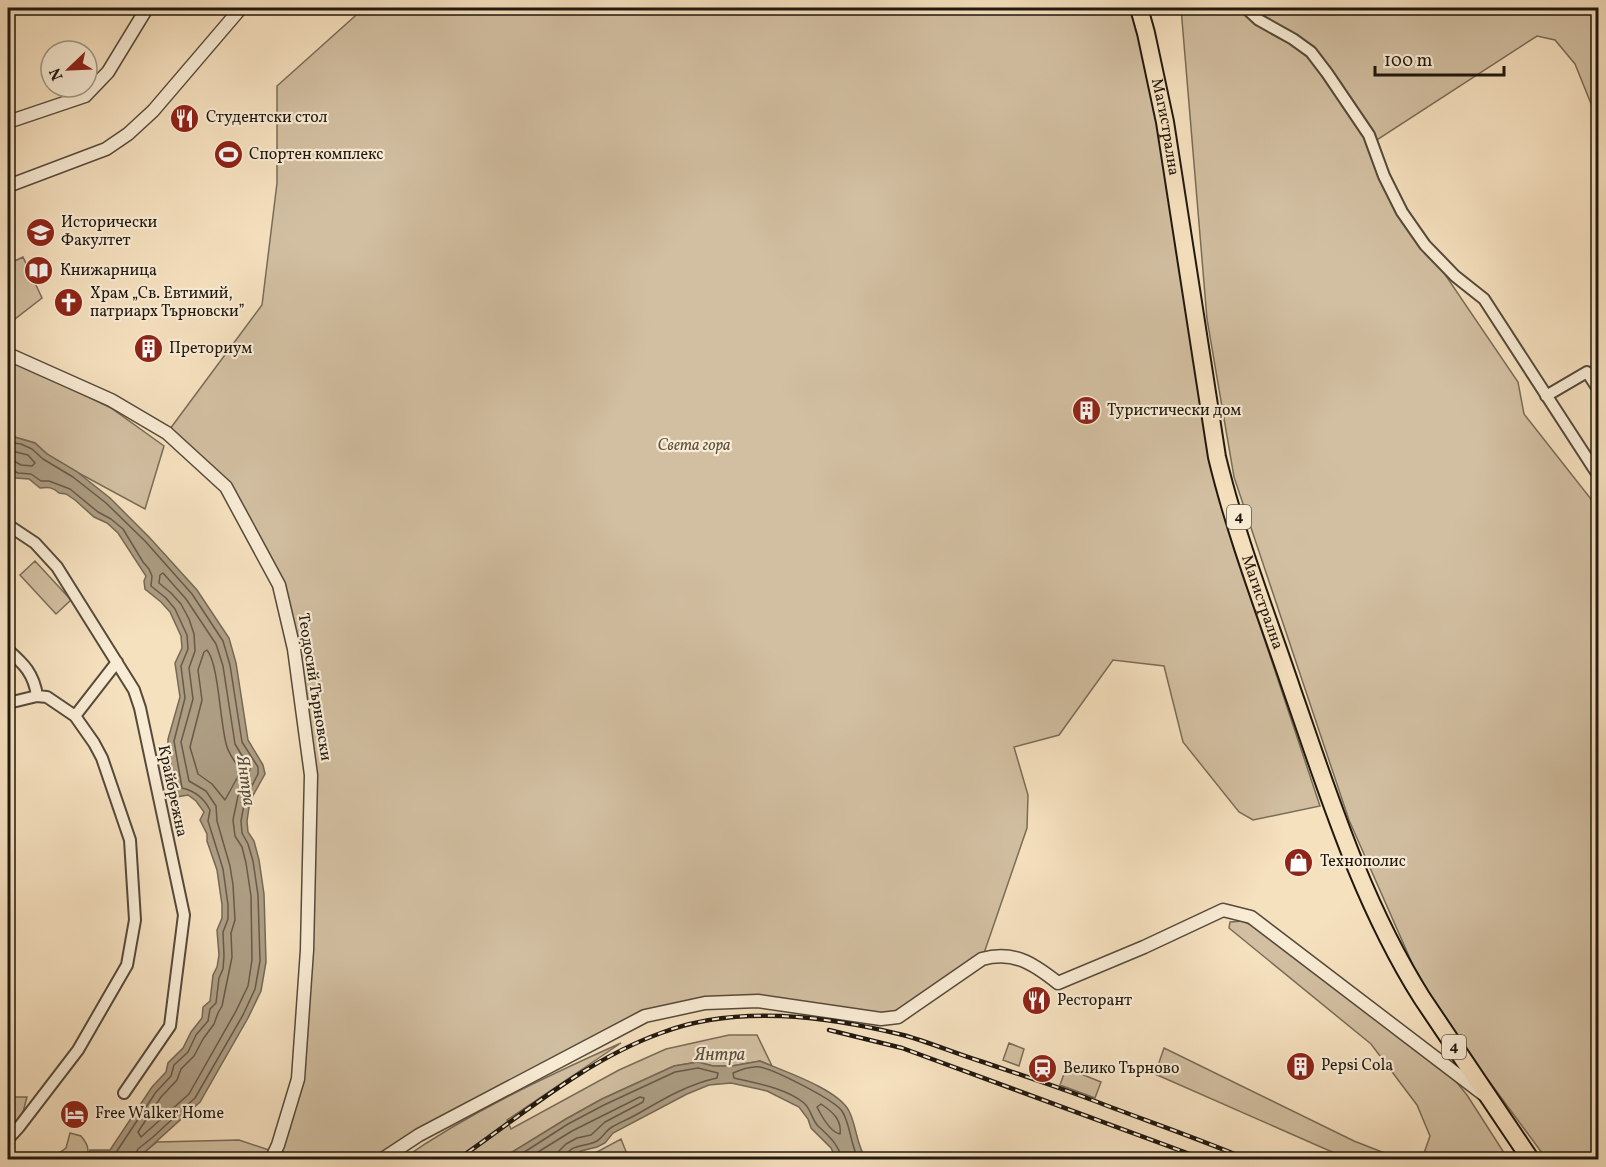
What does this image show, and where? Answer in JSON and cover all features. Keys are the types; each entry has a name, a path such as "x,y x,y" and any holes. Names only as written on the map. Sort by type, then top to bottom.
{"main road":[{"name":"Магистрална","path":"1146,8 1173,121 1215,416 1232,494 1265,596 1339,808 1378,908 1422,999 1531,1160"}],"street":[{"path":"8,122 85,96 108,72 147,8"},
{"path":"8,186 106,149 128,134 153,111 241,8"},
{"path":"1246,8 1258,20 1293,39 1311,52 1369,135 1384,176 1402,212 1425,245 1455,276 1484,299 1599,475"},
{"name":"Теодосий Търновски","path":"8,354 111,400 167,433 226,487 279,585 294,649 311,776 308,950 298,1079 278,1145 271,1160"},
{"path":"1546,396 1587,372 1599,389"},
{"name":"Крайбрежна","path":"8,525 35,543 57,567 134,690 140,708 184,915 170,1026 124,1093"},
{"path":"8,650 26,666 35,682 37,696"},
{"path":"75,716 117,662"},
{"path":"8,702 37,696 47,697 75,716 102,758 130,840 135,920 127,965 78,1050 8,1138"},
{"path":"381,1160 419,1135 645,1016 705,1003 758,1001 881,1018 898,1017 982,959 997,955 1022,959 1058,982 1144,947 1223,910 1251,917 1486,1096"}],"green space":[{"name":"Света гора","path":"364,8 1132,8 1150,59 1216,471 1234,548 1320,806 1253,820 1239,812 1183,742 1164,666 1113,660 1059,735 1014,747 1028,795 1027,828 982,959 898,1017 758,1001 645,1016 381,1159 137,1160 157,1142 239,1140 275,1152 298,1079 311,775 279,585 226,487 167,433 262,305 277,183 277,86"},
{"path":"1181,8 1598,8 1598,121 1575,64 1555,40 1537,36 1372,143 1384,176 1425,245 1518,382 1524,414 1598,508 1598,1159 1547,1160 1427,997 1349,820 1234,477 1207,319"},
{"path":"23,257 42,298 11,322 8,320 8,264"},
{"path":"8,358 111,408 164,446 145,509 62,464 35,443 8,437"},
{"path":"35,561 71,600 56,614 20,575"},
{"path":"1243,921 1255,927 1445,1068 1467,1095 1508,1159 1422,1159 1430,1136 1417,1105 1371,1044 1229,928 1230,922"},
{"path":"729,1035 757,1035 772,1066 760,1061 732,1066 713,1066 698,1062 674,1066 602,1099 501,1159 401,1160 481,1111 536,1082 621,1043 507,1120 511,1129 619,1070 666,1049"},
{"path":"1009,1043 1024,1049 1019,1066 1003,1060"},
{"path":"1164,1048 1354,1141 1400,1159 1348,1159 1155,1074"},
{"path":"1066,1068 1101,1082 1095,1098 1060,1085"},
{"path":"8,1097 27,1097 19,1127 8,1139"},
{"path":"70,1133 84,1139 88,1147 88,1159 49,1160 66,1148"},
{"path":"621,1139 629,1159 584,1159"}],"water":[{"name":"Янтра","path":"8,437 35,443 110,498 197,590 229,638 236,663 248,740 263,765 265,774 250,801 247,821 248,832 254,841 259,860 264,894 266,962 261,991 200,1102 137,1159 88,1159 90,1150 110,1150 152,1087 166,1072 168,1063 183,1048 191,1032 202,1018 203,1007 210,1001 213,975 219,955 217,930 222,918 222,905 217,870 207,841 207,834 200,820 204,812 188,795 176,797 175,777 168,750 168,739 180,697 175,663 182,648 181,636 170,612 145,589 146,576 118,533 66,494 50,488 40,488 29,479 15,478 8,472"},
{"path":"760,1061 822,1088 843,1103 852,1117 860,1147 866,1159 836,1159 831,1148 811,1128 808,1119 799,1107 767,1091 731,1083 709,1085 687,1094 613,1133 605,1143 581,1151 569,1159 501,1159 602,1099 674,1066 698,1062 713,1066 732,1066"}],"railway":[{"path":"457,1160 555,1090 633,1044 690,1024 720,1018 750,1016 812,1018 874,1028 913,1038 1078,1095 1249,1160"},
{"path":"829,1030 902,1048 1206,1160"}],"place":[{"name":"Студентски стол","path":"185,118"},
{"name":"Спортен комплекс","path":"228,155"},
{"name":"Исторически Факултет","path":"40,232"},
{"name":"Книжарница","path":"39,271"},
{"name":"Храм „Св. Евтимий, патриарх Търновски”","path":"69,303"},
{"name":"Преториум","path":"148,349"},
{"name":"Туристически дом","path":"1086,411"},
{"name":"Технополис","path":"1299,862"},
{"name":"Ресторант","path":"1036,1001"},
{"name":"Pepsi Cola","path":"1300,1066"},
{"name":"Велико Търново","path":"1042,1069"},
{"name":"Free Walker Home","path":"74,1114"}]}
